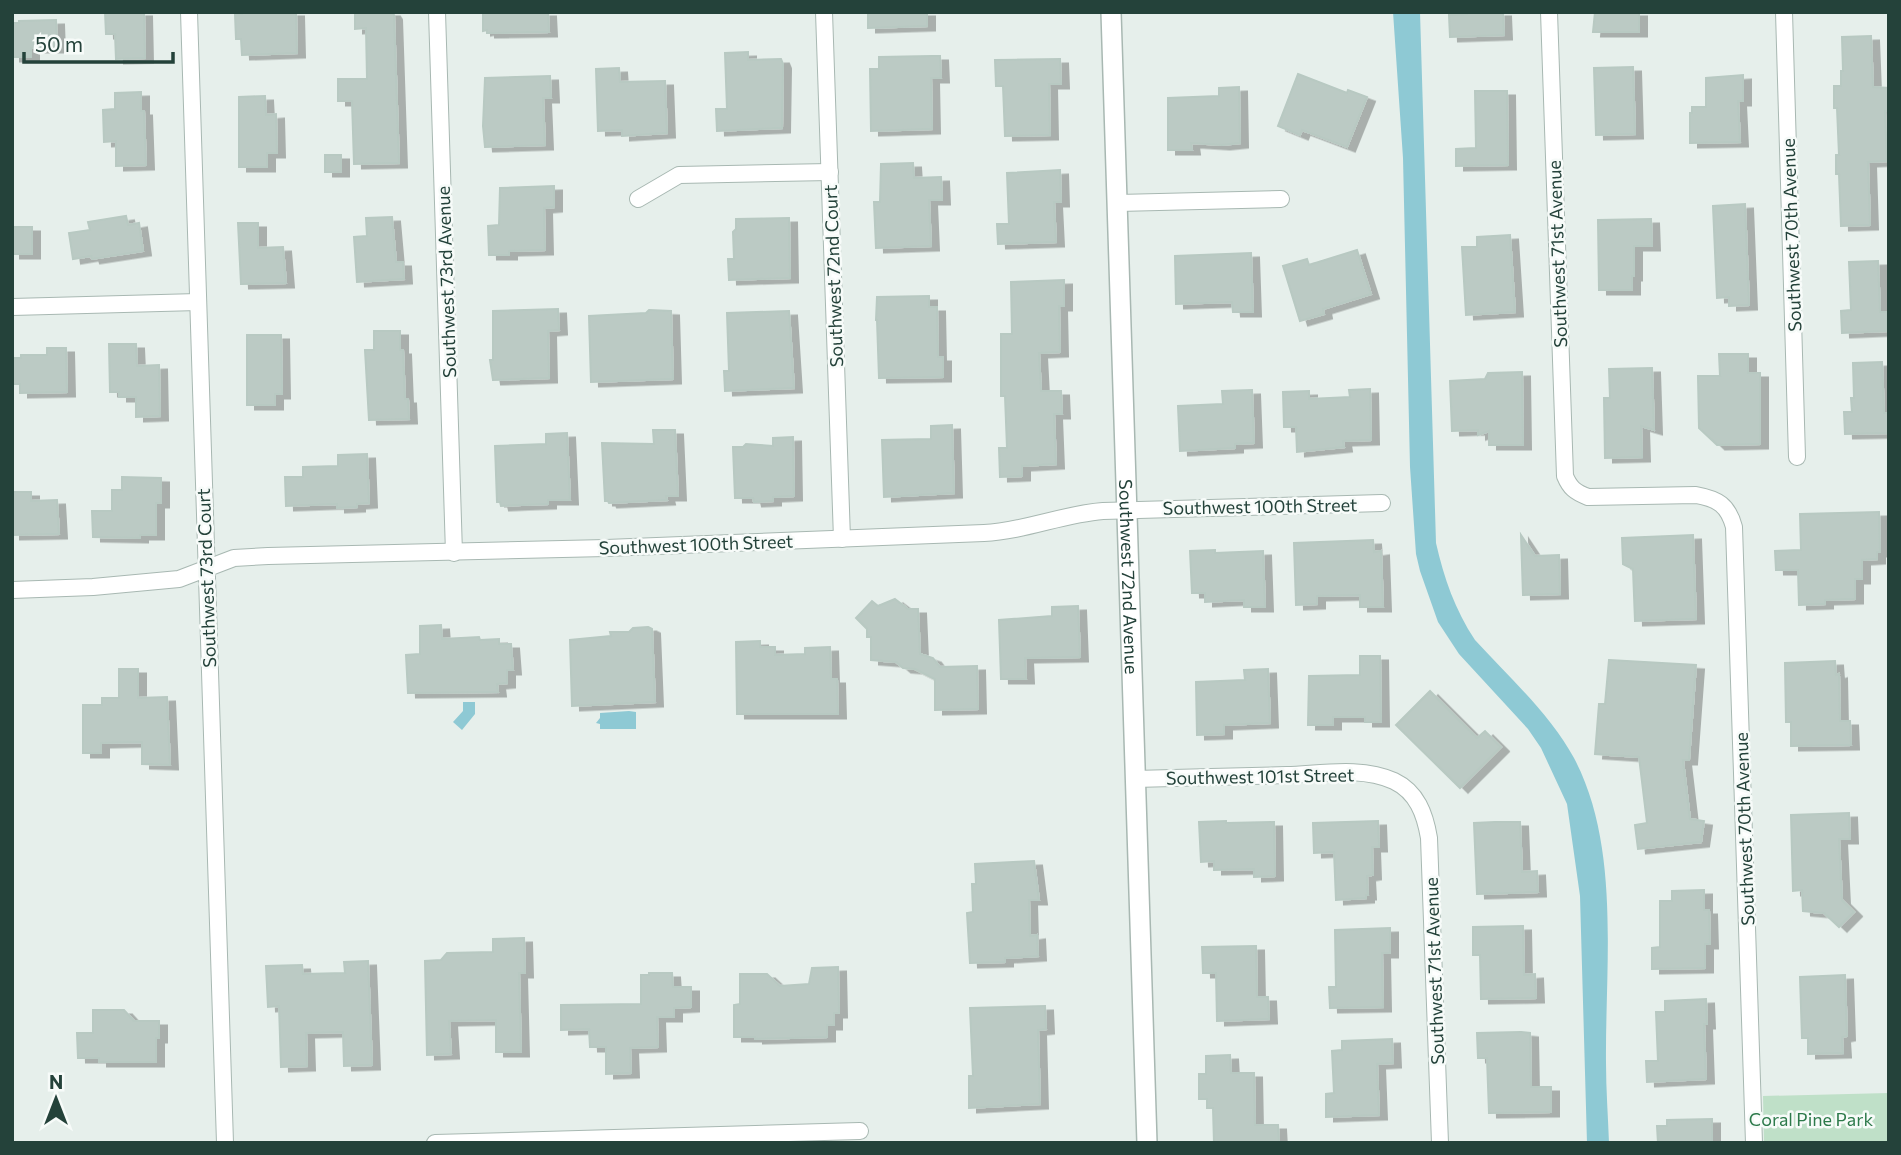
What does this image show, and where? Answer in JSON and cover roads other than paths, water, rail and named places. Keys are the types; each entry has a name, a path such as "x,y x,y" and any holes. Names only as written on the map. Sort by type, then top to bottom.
{"street":[{"name":"Southwest 73rd Court","path":"189,12 225,1143"},
{"name":"Southwest 73rd Avenue","path":"437,12 454,552"},
{"name":"Southwest 72nd Court","path":"824,12 842,539"},
{"name":"Southwest 72nd Avenue","path":"1111,12 1147,1143"},
{"name":"Southwest 71st Avenue","path":"1549,12 1565,475 1576,493 1601,498 1696,495 1713,498 1731,515"},
{"name":"Southwest 70th Avenue","path":"1784,12 1797,457"},
{"path":"638,199 679,175 830,172"},
{"path":"1118,203 1282,199"},
{"path":"12,307 198,302"},
{"name":"Southwest 100th Street","path":"12,590 93,587 179,579 234,558 997,533 1087,512 1382,502"},
{"name":"Southwest 70th Avenue","path":"1731,515 1735,541 1754,1143"},
{"name":"Southwest 101st Street","path":"1135,779 1357,773 1394,781 1417,801"},
{"name":"Southwest 71st Avenue","path":"1417,801 1425,818 1429,838 1440,1143"},
{"path":"435,1143 860,1132"}],"water":[{"path":"1393,12 1420,12 1436,543 1451,593 1468,629 1553,726 1574,758 1589,793 1599,829 1605,868 1609,1143 1587,1143 1580,896 1567,804 1541,748 1528,729 1459,654 1438,622 1416,554 1410,467 1403,158"},
{"path":"463,702 475,702 475,714 462,730 453,722 463,711"},
{"path":"636,712 636,729 600,729 600,724 596,723 600,713"}],"park label":[{"name":"Coral Pine Park","path":"1811,1119"}]}
